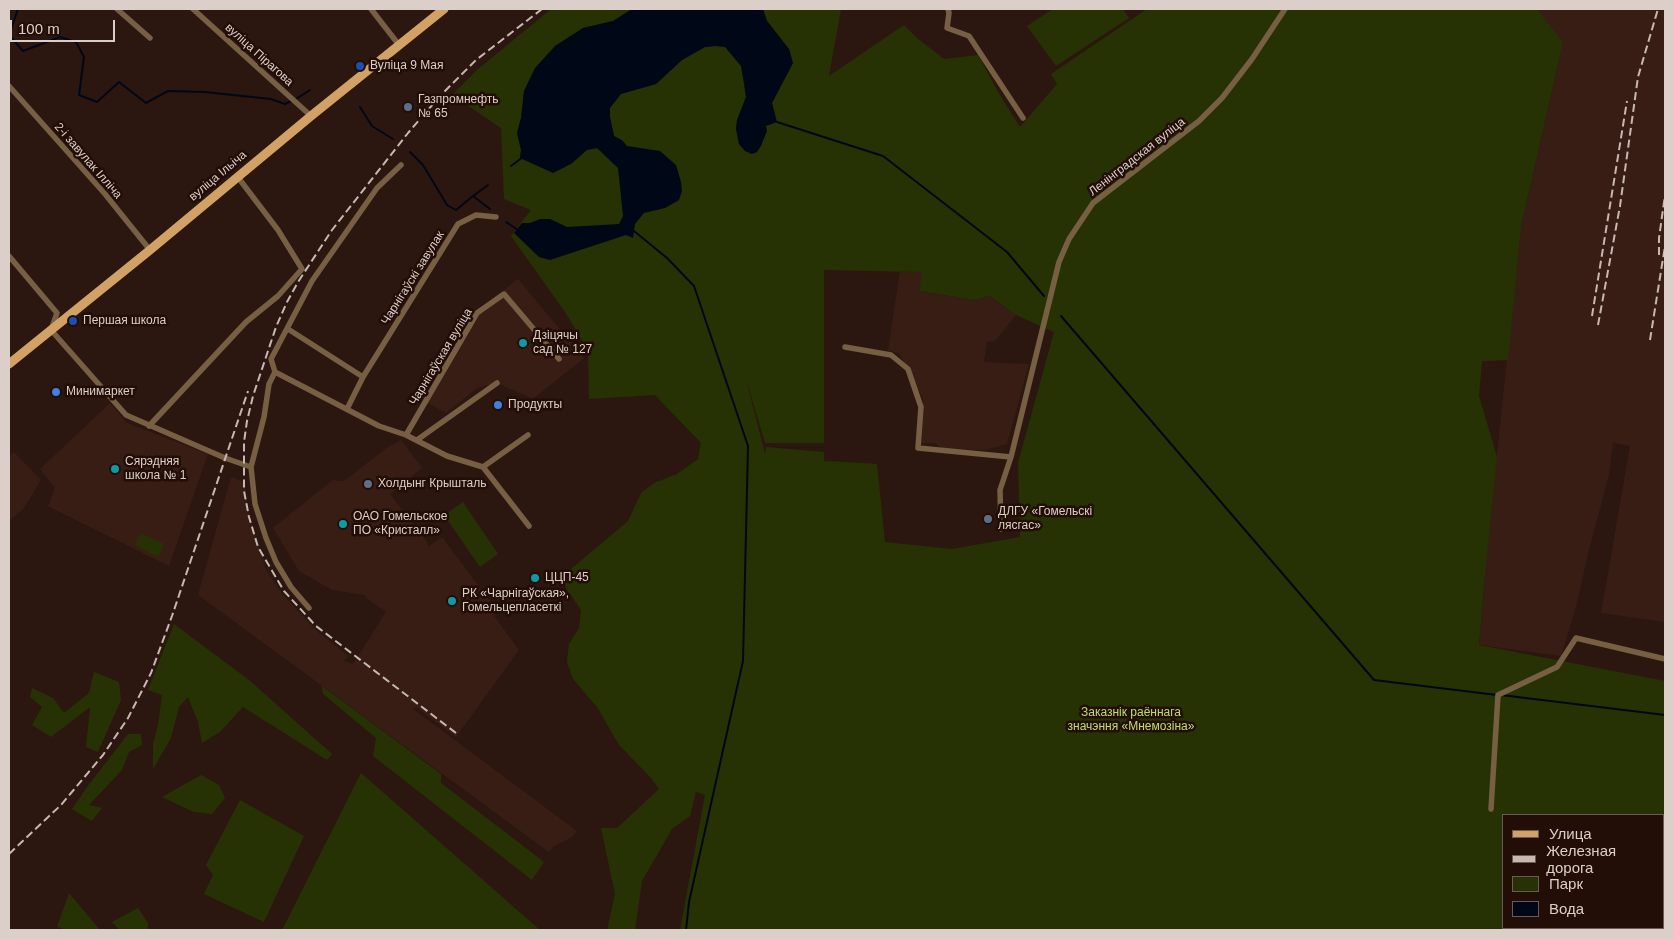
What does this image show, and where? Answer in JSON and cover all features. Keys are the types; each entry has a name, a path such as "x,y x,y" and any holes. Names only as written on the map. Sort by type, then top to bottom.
{"main road":[{"name":"вуліца Ільіча","path":"9,364 444,9"}],"street":[{"path":"117,9 150,38"},
{"name":"вуліца Пірагова","path":"193,9 311,116"},
{"path":"371,9 399,45"},
{"path":"948,9 947,28 970,36 1023,118"},
{"name":"Ленінградская вуліца","path":"1000,529 1000,490 1011,457 1039,349 1053,285 1069,240 1094,203 1199,121 1222,98 1252,59 1284,9"},
{"name":"2-і завулак Ілліча","path":"9,86 105,194 150,250"},
{"path":"309,608 290,587 276,562 255,504 252,467 264,417 269,384 275,372 271,359 312,281 377,188 401,165"},
{"path":"149,426 246,322 278,296 302,269 278,230 237,176"},
{"name":"Чарнігаўскі завулак","path":"346,409 363,377 458,224 476,215 496,217"},
{"path":"9,256 57,313 51,330 126,415 224,458 252,467"},
{"name":"Чарнігаўская вуліца","path":"406,435 477,314 504,294 559,359"},
{"path":"288,329 363,377"},
{"path":"844,347 891,355 908,369 921,407 918,448 1011,457"},
{"path":"275,372 380,426 406,435 447,456 483,467 529,526"},
{"path":"417,440 498,383"},
{"path":"483,467 528,435"},
{"path":"1491,809 1498,695 1557,667 1576,638 1665,659"}],"shaded area":[{"path":"1537,9 1665,9 1665,622 1601,613 1630,446 1613,443 1609,475 1576,607 1561,656 1479,645 1488,539 1521,227 1563,42"},
{"path":"900,271 923,272 919,291 975,300 990,296 1016,315 995,341 987,342 984,362 1029,364 1007,444 985,450 942,449 935,443 921,443 923,399 899,353 888,351"},
{"path":"518,279 584,358 533,399 497,383 477,388 446,413 422,400 473,314"},
{"path":"110,403 127,423 208,454 169,566 48,506 55,488 40,469"},
{"path":"401,440 422,468 390,494 427,542 428,547 442,537 498,612 494,616 519,650 456,737 416,707 413,709 577,831 572,837 554,846 549,852 198,595 231,477 245,482 247,506 266,570 283,595 318,632 348,656 344,661 353,664 386,612 366,598 365,595 332,590 299,571 273,528 333,480 344,481 385,449"},
{"path":"14,452 41,480 24,508 9,521 9,456"}],"green space":[{"name":"Заказнік раённага значэння «Мнемозіна»","path":"551,9 632,9 613,21 583,28 555,46 524,91 517,133 521,150 520,158 528,161 571,164 587,150 597,148 614,136 610,107 621,94 656,84 682,60 705,47 715,46 725,47 741,66 746,97 737,120 736,129 739,144 745,151 752,154 757,152 766,126 775,114 772,103 793,63 789,49 767,21 763,9 841,9 829,76 904,25 944,59 978,55 1020,127 1057,84 1051,74 1147,9 1537,9 1563,42 1521,227 1508,360 1482,361 1479,396 1497,457 1479,645 1665,681 1665,930 680,930 705,795 696,792 690,816 672,829 642,881 635,930 607,930 615,894 601,828 617,828 659,789 619,745 597,707 573,679 567,662 569,644 579,628 581,610 566,588 564,575 628,521 641,493 654,483 677,474 698,459 701,443 655,395 589,399 588,350 565,312 511,236 531,210 504,199 501,128 452,95 477,70","holes":["824,270 922,272 919,291 975,300 990,296 1016,315 1054,332 1018,463 1020,537 952,549 885,542 877,464 824,461 824,452 766,447 765,454 746,379 765,443 824,443"]},
{"path":"1053,9 1123,9 1129,18 1056,66 1027,26"},
{"path":"463,502 498,554 480,567 444,515"},
{"path":"141,533 164,544 158,557 135,545"},
{"path":"174,624 249,680 332,754 327,760 243,707 220,732 202,743 198,722 188,697 179,707 171,738 153,769 153,744 162,695 148,690"},
{"path":"94,672 119,682 121,700 98,752 86,747 90,707 51,737 32,725 42,707 30,697 32,688 53,698 64,713 89,693"},
{"path":"322,686 441,774 441,783 544,862 532,880 373,756 376,738 323,694"},
{"path":"128,734 141,734 142,745 129,752 122,770 89,805 102,808 92,821 72,809"},
{"path":"361,773 540,930 282,930"},
{"path":"201,775 219,785 225,798 212,814 194,812 162,797"},
{"path":"240,800 304,836 264,922 204,894 213,875 206,865"},
{"path":"69,893 100,930 68,930 57,927"},
{"path":"138,908 148,923 148,930 120,930 112,922"}],"water":[{"path":"632,9 763,9 767,21 789,49 793,63 772,103 777,122 766,126 767,131 757,152 752,154 745,151 739,144 736,129 737,120 746,97 744,83 741,66 725,47 705,47 682,60 656,84 621,94 610,108 614,136 622,140 627,146 660,151 676,165 682,191 679,200 665,208 644,213 635,224 633,238 626,235 550,260 539,257 514,233 522,223 550,219 567,227 619,224 623,216 618,168 597,148 587,150 571,164 553,173 520,158 521,150 517,133 524,91 535,68 555,46 583,28 613,21"}],"waterway":[{"path":"18,9 9,35 23,51 60,37 76,42 84,57 79,95 97,102 119,82 146,103 168,91 205,92 271,99 285,104 291,101"},
{"path":"296,99 310,90"},
{"path":"360,107 372,126 393,139"},
{"path":"777,122 883,156 1007,252 1044,296"},
{"path":"410,152 423,165 447,205 456,210 473,196 490,209"},
{"path":"511,166 523,157"},
{"path":"473,196 488,185"},
{"path":"506,222 518,230"},
{"path":"632,232 634,231 667,258 694,286 748,446 743,661 689,902 686,930"},
{"path":"1061,316 1374,680 1497,695"},
{"path":"1501,695 1665,715"}],"railway":[{"path":"456,733 316,626 284,591 258,547 249,517 244,491 244,442 253,396 276,327 298,282 332,230 408,133 440,96 476,60 542,9"},
{"path":"1598,325 1620,206 1638,77 1658,9"},
{"path":"1592,316 1627,101"},
{"path":"1659,255 1659,238 1665,195"},
{"path":"1650,340 1665,246"},
{"path":"9,854 61,805 103,755 128,718 151,673 172,616 248,391"}],"place":[{"name":"Вуліца 9 Мая","path":"360,66"},
{"name":"Газпромнефть № 65","path":"408,107"},
{"name":"Першая школа","path":"73,321"},
{"name":"Дзіцячы сад № 127","path":"523,343"},
{"name":"Минимаркет","path":"56,392"},
{"name":"Продукты","path":"498,405"},
{"name":"Сярэдняя школа № 1","path":"115,469"},
{"name":"Холдынг Крышталь","path":"368,484"},
{"name":"ДЛГУ «Гомельскі лясгас»","path":"988,519"},
{"name":"ОАО Гомельское ПО «Кристалл»","path":"343,524"},
{"name":"ЦЦП-45","path":"535,578"},
{"name":"РК «Чарнігаўская», Гомельцепласеткі","path":"452,601"}]}
